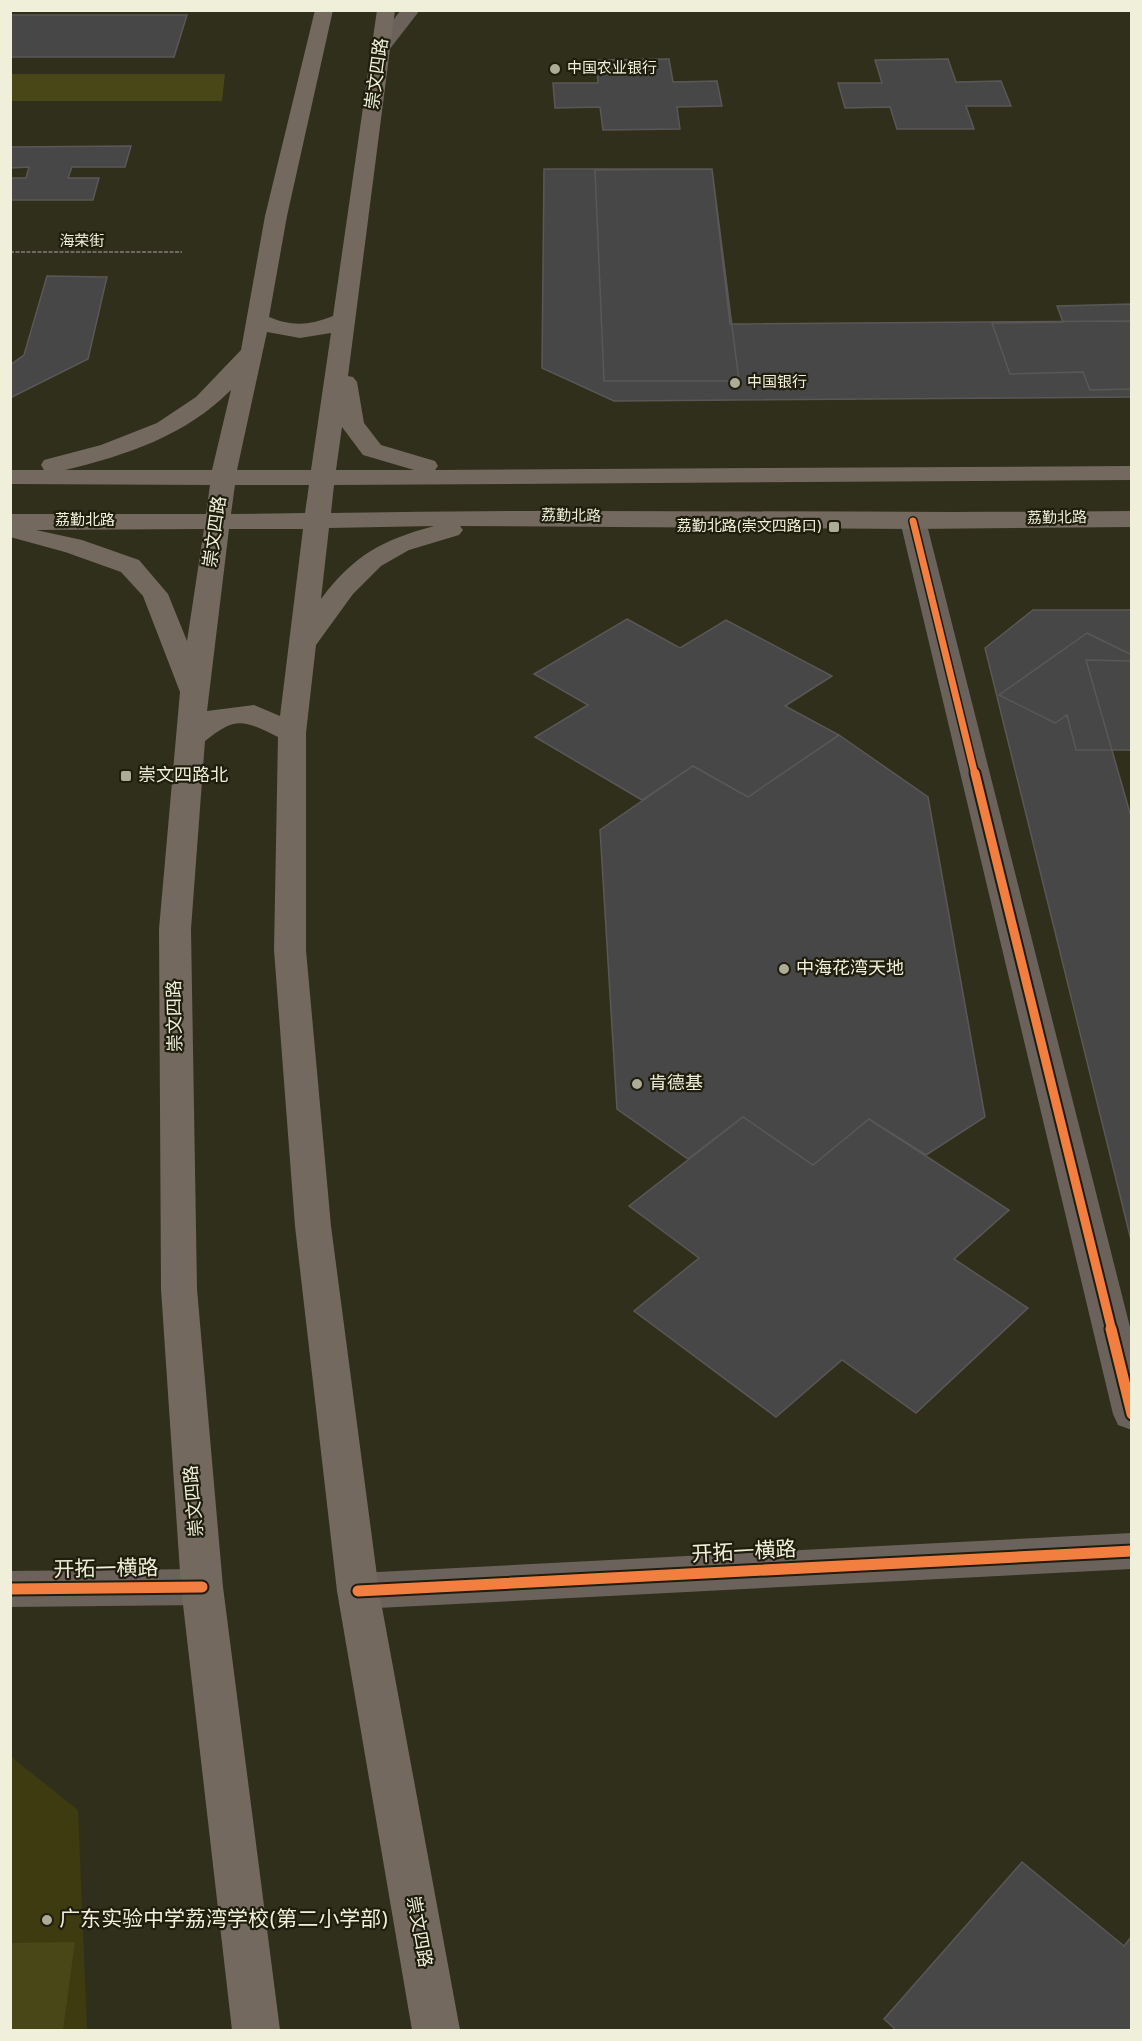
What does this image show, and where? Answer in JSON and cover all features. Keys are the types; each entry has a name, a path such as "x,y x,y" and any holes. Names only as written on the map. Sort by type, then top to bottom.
{"main road":[{"name":"崇文四路","path":"256,2031 202,1587 179,1289 175,929 194,692 227,454 252,352 276,216 324,10"},
{"name":"崇文四路","path":"386,10 322,477 292,733 290,950 313,1226 358,1591 436,2031"},
{"path":"257,320 280,331 315,332 344,320"},
{"path":"10,476 80,459 144,439 195,409 223,385 252,352"},
{"path":"339,352 352,424 372,450 434,468 520,478"},
{"path":"10,476 520,478 1131,473"},
{"path":"301,647 343,591 372,561 417,538 518,517"},
{"name":"荔勤北路","path":"10,522 217,522 518,517 913,521 1131,519"},
{"path":"10,532 73,546 130,566 155,594 194,692"},
{"path":"190,738 218,717 254,714 292,733"}],"street":[{"path":"382,46 411,10"},
{"path":"913,521 1131,1414"},
{"name":"开拓一横路","path":"358,1591 1131,1551"},
{"name":"开拓一横路","path":"10,1589 202,1587"}],"shaded area":[{"path":"11,74 225,74 222,101 11,101"},
{"name":"广东实验中学荔湾学校(第二小学部)","path":"10,1756 78,1810 87,2030 11,2030"},
{"path":"75,1942 63,2030 11,2030 11,1943"}],"building":[{"path":"10,15 187,15 174,57 10,57"},
{"path":"669,59 673,82 717,81 722,106 677,107 680,129 603,130 600,107 555,108 553,83 598,83 596,60"},
{"path":"948,59 956,82 1001,81 1011,106 966,106 974,129 897,129 890,107 845,108 838,83 882,83 875,60"},
{"path":"131,146 125,167 72,167 68,178 99,178 93,200 10,200 10,178 26,178 29,167 10,168 10,147"},
{"path":"544,169 712,169 730,324 1132,321 1132,397 614,401 542,368"},
{"path":"712,169 739,381 604,381 595,170"},
{"path":"47,276 107,277 88,359 10,398 10,365 24,355"},
{"path":"1132,304 1132,389 1090,390 1083,372 1010,374 992,323 1063,322 1057,306"},
{"path":"1033,610 1132,610 1132,661 1086,660 1132,820 1132,1244 985,648"},
{"path":"627,619 680,648 726,620 832,676 785,706 839,735 748,797 693,766 642,800 535,737 588,705 534,674"},
{"path":"1087,633 1132,655 1132,750 1076,750 1067,715 1055,723 999,695"},
{"name":"中海花湾天地","path":"839,735 928,797 985,1117 926,1155 869,1119 813,1165 743,1117 688,1159 617,1109 600,830 693,766 748,797"},
{"path":"743,1117 813,1165 869,1119 1009,1210 954,1259 1028,1308 916,1413 842,1360 776,1417 634,1311 699,1258 629,1206"},
{"path":"1022,1862 1124,1946 1132,1936 1132,2030 896,2030 884,2019"}],"cycle path":[{"path":"913,521 1132,1414"},
{"path":"358,1591 1132,1551"},
{"path":"10,1589 202,1587"}],"place":[{"name":"中国农业银行","path":"555,69"},
{"name":"中国银行","path":"735,383"},
{"name":"荔勤北路(崇文四路口)","path":"834,527"},
{"name":"崇文四路北","path":"126,776"},
{"name":"中海花湾天地","path":"784,969"},
{"name":"肯德基","path":"637,1084"},
{"name":"广东实验中学荔湾学校(第二小学部)","path":"47,1920"}]}
